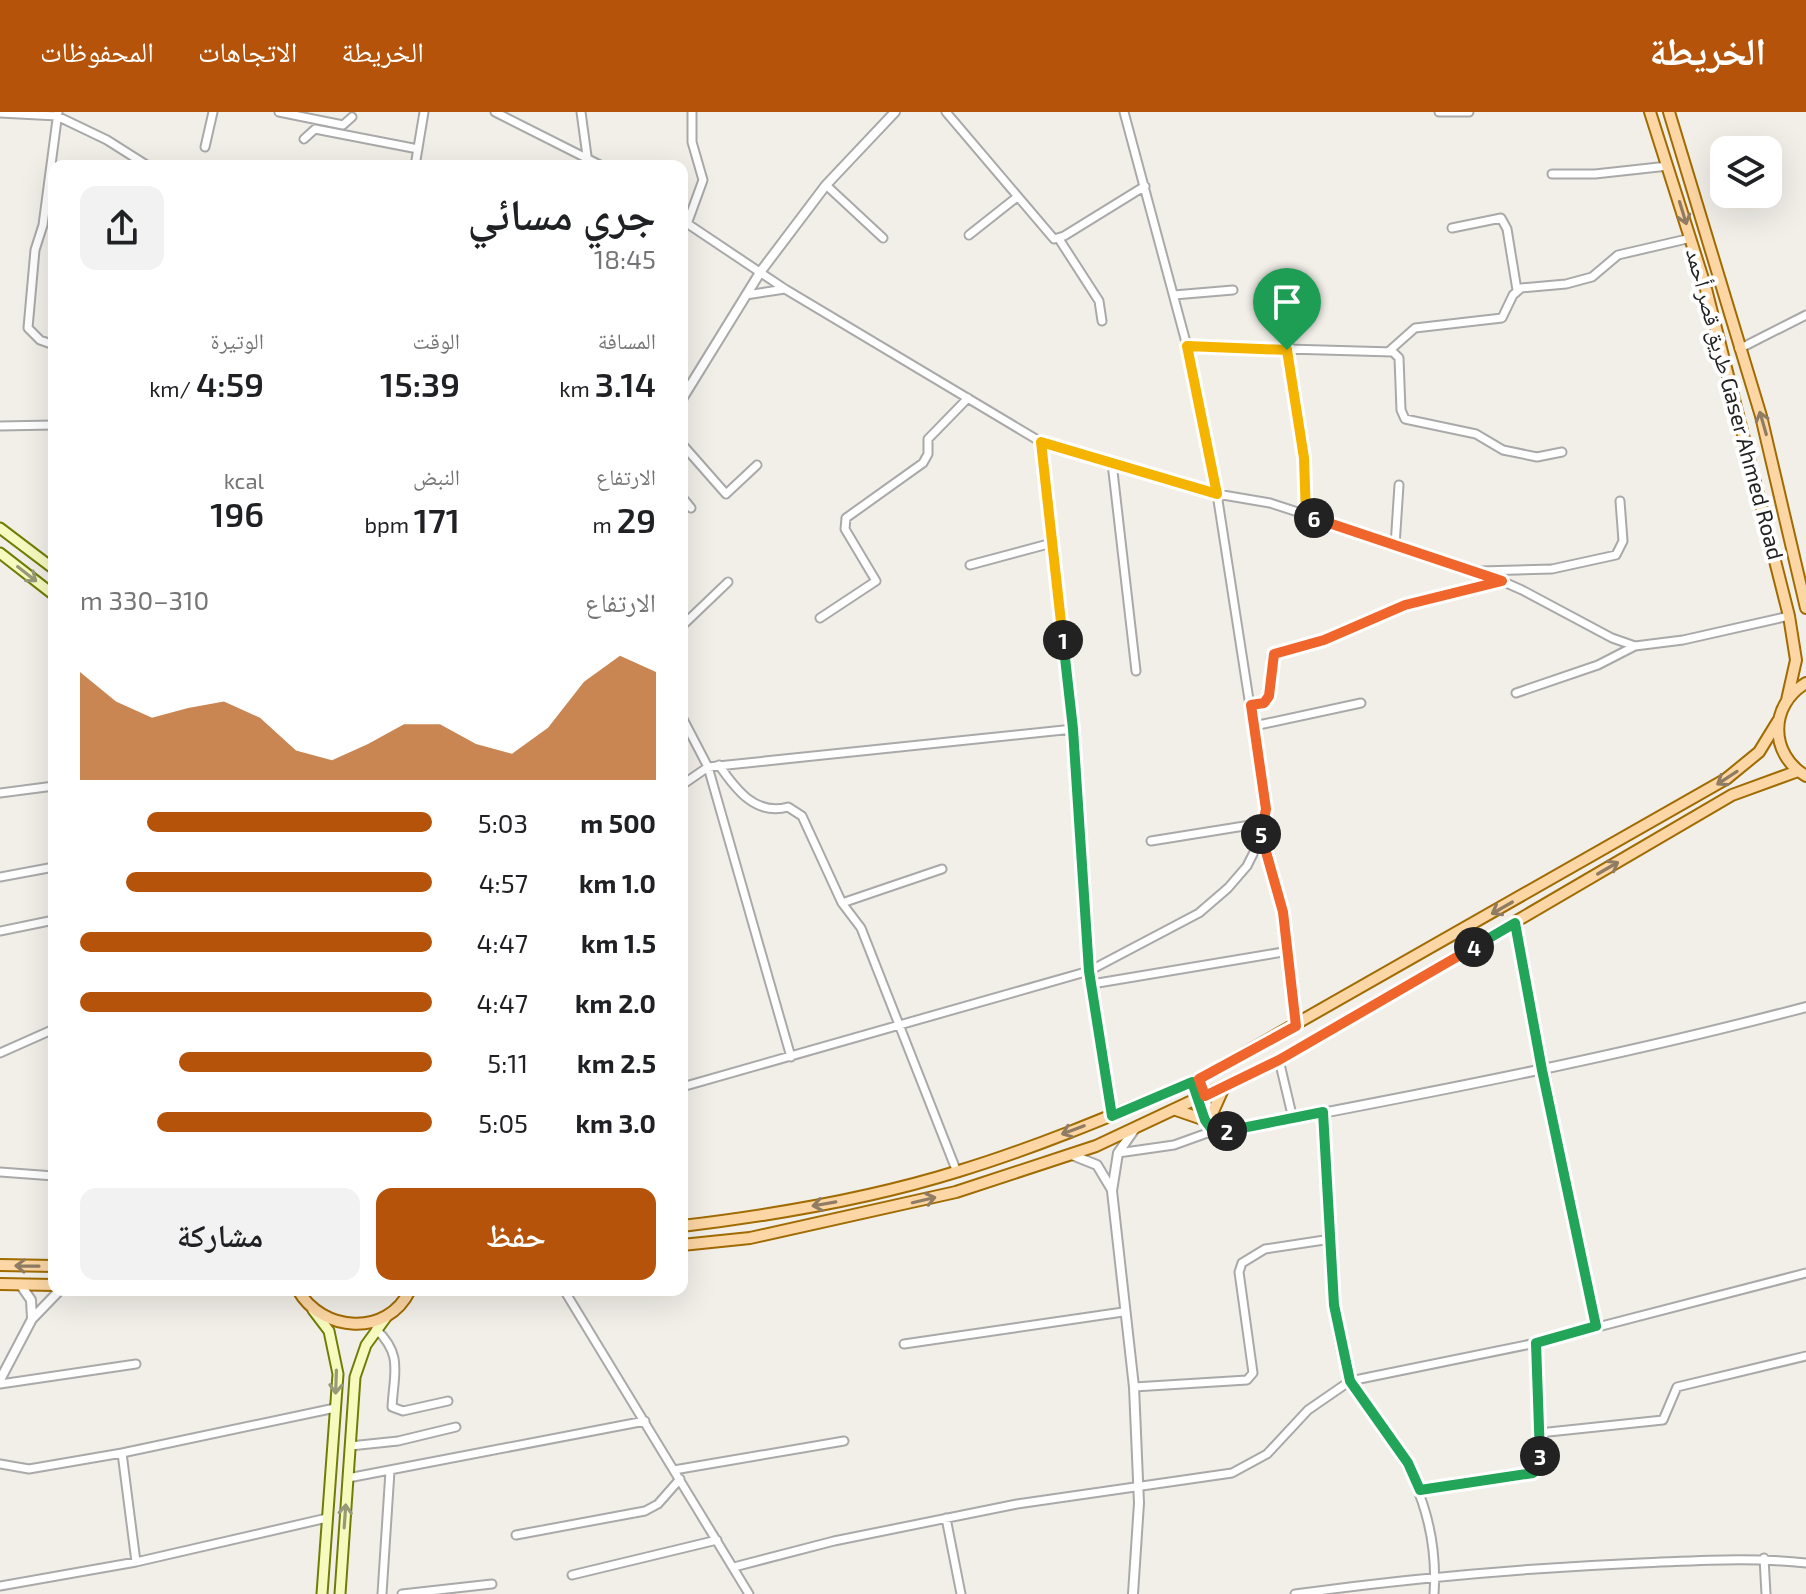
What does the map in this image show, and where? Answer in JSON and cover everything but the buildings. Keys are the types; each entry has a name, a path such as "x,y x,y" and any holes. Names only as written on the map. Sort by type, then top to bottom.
{"main road":[{"name":"طريق قصر أحمد Gaser Ahmed Road","path":"1650,112 1691,238 1747,438 1789,616 1796,660 1787,700"},
{"name":"طريق قصر أحمد Gaser Ahmed Road","path":"1670,112 1766,436 1806,608"},
{"path":"0,528 48,564"},
{"path":"0,554 48,590"},
{"path":"688,1225 843,1201 957,1172 1112,1116 1195,1080 1296,1026 1726,779 1759,752 1787,700 1806,683"},
{"path":"688,1244 750,1238 956,1192 1072,1155 1224,1087 1279,1060 1732,795 1802,774 1781,749 1778,721"},
{"path":"1176,1110 1210,1123 1224,1087"},
{"path":"0,1265 48,1266"},
{"path":"0,1284 48,1285"},
{"path":"302,1296 329,1331 335,1349 335,1408 322,1594"},
{"path":"340,1594 355,1377 376,1329 407,1296"},
{"path":"313,1310 327,1319 357,1325 387,1316"}],"street":[{"path":"205,147 213,112"},
{"path":"279,112 343,125 352,117"},
{"path":"416,160 424,112"},
{"path":"495,112 593,160"},
{"path":"581,112 587,156"},
{"path":"688,213 703,180 692,142 692,112"},
{"path":"688,386 761,271 826,185 895,112"},
{"path":"946,112 1048,236 1059,239 1099,301 1102,321"},
{"path":"688,1085 1089,971 1199,913 1228,888 1247,866 1260,840 1266,809 1217,494 1187,346 1124,112"},
{"path":"1439,112 1469,112"},
{"path":"0,113 58,114 138,160"},
{"path":"52,160 58,114"},
{"path":"304,139 315,129 418,149"},
{"path":"1552,174 1595,174 1668,166"},
{"path":"826,185 883,238"},
{"path":"1059,239 1145,186"},
{"path":"48,188 43,225 35,250 28,328 40,340 48,343"},
{"path":"969,235 1017,197"},
{"path":"1388,352 1415,328 1502,318 1517,290 1507,229 1501,218 1452,228"},
{"path":"43,225 48,225"},
{"path":"688,225 785,289 1041,442 1217,494 1270,503 1479,571 1612,638 1635,646"},
{"path":"1517,290 1592,277 1618,255 1691,238"},
{"path":"746,295 785,289"},
{"path":"1174,295 1233,290"},
{"path":"1739,349 1806,315"},
{"path":"1187,346 1388,352 1399,358 1401,410 1405,419 1476,434 1497,448 1537,457 1562,452"},
{"path":"1287,350 1304,458 1306,515"},
{"path":"820,618 876,581 845,529 846,518 923,463 928,454 928,439 968,398"},
{"path":"0,426 48,425"},
{"path":"1041,442 1073,729 1089,971 1112,1116"},
{"path":"688,451 726,494 757,465"},
{"path":"1112,463 1136,671"},
{"path":"1395,546 1399,485"},
{"path":"1479,571 1552,569 1616,555 1623,541 1620,501"},
{"path":"688,504 691,508"},
{"path":"970,565 1052,543"},
{"path":"1251,705 1264,703 1269,696 1271,658 1277,652 1324,640 1405,605 1502,581"},
{"path":"688,620 728,582"},
{"path":"1516,693 1598,665 1635,646 1683,640 1789,616"},
{"path":"1254,726 1361,703"},
{"path":"688,729 708,767 791,1057"},
{"path":"688,781 708,767 719,765 1073,729"},
{"path":"719,765 743,795 761,808 773,811 788,807 802,816 842,903 861,928 957,1172"},
{"path":"0,793 48,787"},
{"path":"1151,841 1263,823"},
{"path":"1260,840 1283,912 1296,1026"},
{"path":"0,877 48,868"},
{"path":"842,903 942,869"},
{"path":"0,931 48,921"},
{"path":"1515,923 1542,1070 1596,1326"},
{"path":"1092,984 1289,951"},
{"path":"1118,1153 1174,1145 1210,1123 1293,1119 1542,1070 1693,1037 1806,1007"},
{"path":"0,1053 48,1032"},
{"path":"1279,1060 1293,1119"},
{"path":"1195,1080 1210,1123"},
{"path":"1323,1112 1334,1305 1350,1381 1408,1463 1420,1490 1435,1552 1434,1594"},
{"path":"1133,1594 1138,1489 1134,1387 1123,1312 1112,1191 1118,1153 1137,1128"},
{"path":"1072,1155 1097,1165 1112,1191"},
{"path":"0,1172 48,1176"},
{"path":"1134,1387 1247,1380 1253,1373 1239,1272 1242,1263 1265,1249 1331,1239"},
{"path":"734,1567 1017,1504 1138,1489 1232,1473 1254,1463 1308,1410 1350,1381 1536,1343 1806,1273"},
{"path":"20,1284 31,1300 32,1319"},
{"path":"0,1382 32,1319 54,1296"},
{"path":"568,1296 749,1594"},
{"path":"904,1344 1123,1312"},
{"path":"376,1329 392,1344 396,1354 392,1407 403,1411 448,1401"},
{"path":"1420,1490 1533,1473 1540,1463 1536,1343"},
{"path":"1539,1433 1663,1420 1677,1387 1806,1356"},
{"path":"0,1382 136,1364"},
{"path":"0,1464 29,1469 122,1453 335,1408"},
{"path":"348,1478 645,1421"},
{"path":"350,1446 398,1441 456,1427"},
{"path":"674,1470 844,1441"},
{"path":"122,1453 136,1562"},
{"path":"382,1594 390,1471"},
{"path":"516,1535 645,1511 658,1504 680,1479"},
{"path":"0,1586 136,1562 327,1518"},
{"path":"946,1518 961,1594"},
{"path":"572,1575 717,1540"},
{"path":"1764,1558 1766,1594"},
{"path":"1295,1594 1435,1577 1588,1565 1764,1558 1806,1563"},
{"path":"402,1594 492,1584"}],"route":[{"path":"1187,346 1287,350 1304,458 1306,515 1502,581 1405,605 1324,640 1277,652 1271,658 1268,700 1251,705 1266,809 1260,840 1283,912 1296,1026 1199,1079 1205,1096 1279,1060 1515,923 1542,1070 1596,1326 1536,1343 1540,1467 1533,1473 1420,1490 1408,1463 1350,1381 1334,1305 1323,1112 1217,1132 1205,1120 1192,1082 1112,1116 1089,971 1073,729 1041,442 1217,494 1187,346"}]}
